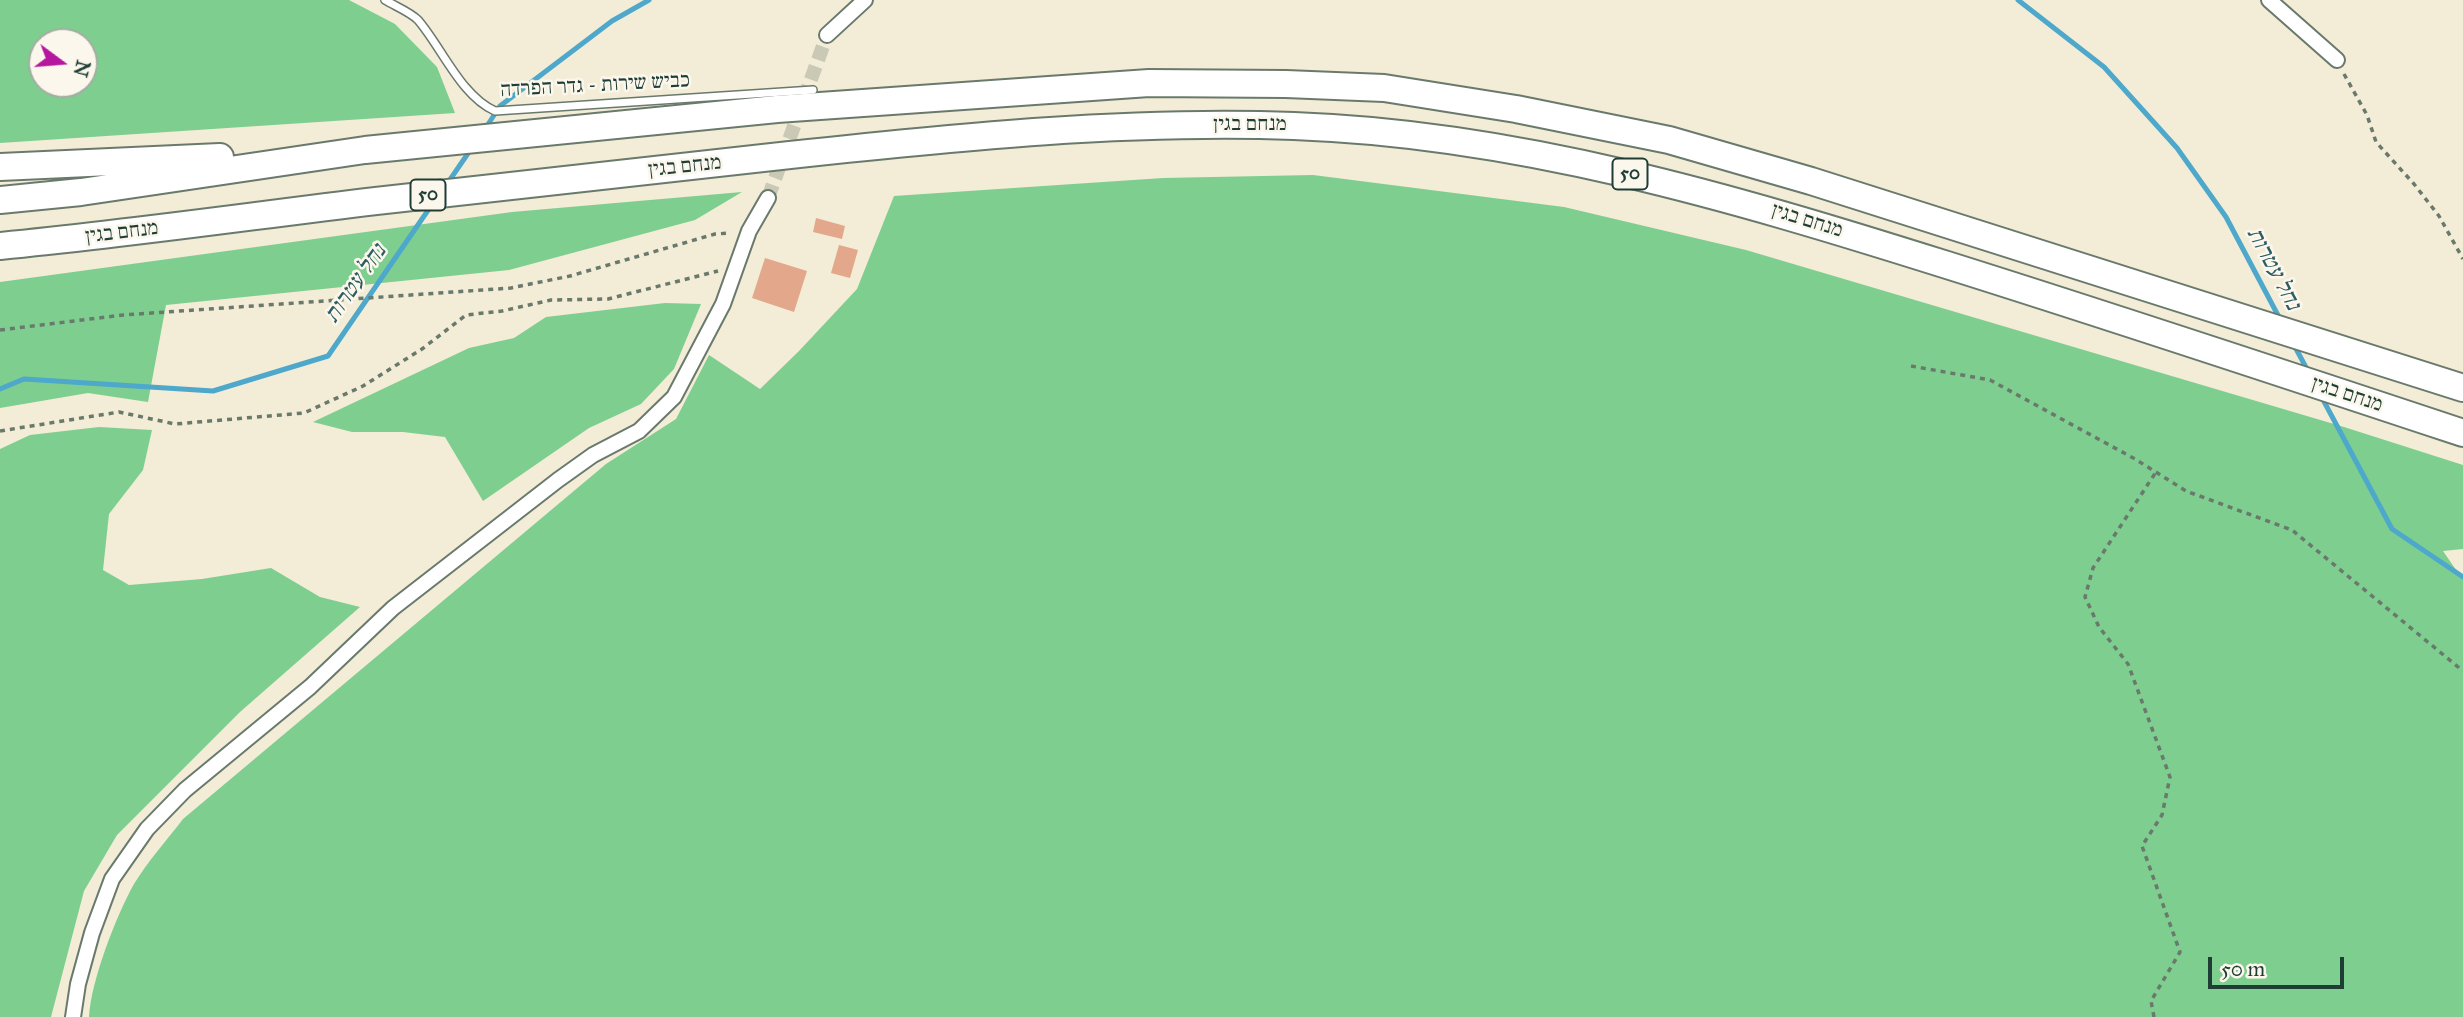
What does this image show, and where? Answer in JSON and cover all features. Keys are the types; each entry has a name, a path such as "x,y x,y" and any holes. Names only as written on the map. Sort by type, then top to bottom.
{"highway":[{"name":"מנחם בגין","path":"0,200 81,192 365,150 777,109 1149,83 1384,88 1516,108 1669,140 1811,181 2463,388"},
{"name":"מנחם בגין","path":"0,246 94,237 400,198 979,135 1159,125 1310,127 1518,149 1667,182 1801,219 2040,294 2463,433"},
{"path":"0,167 365,150"},
{"path":"0,254 94,237"}],"street":[{"path":"827,35 865,0"},
{"path":"2269,0 2337,60"},
{"path":"73,1017 78,984 92,933 112,878 147,829 185,790 310,687 393,608 558,480 593,456 639,431 674,397 723,304 749,231 768,198"}],"lane":[{"name":"כביש שירות - גדר הפרדה","path":"385,0 416,18 470,93 481,105 495,111 813,90"}],"path":[{"path":"2337,60 2367,115 2376,142 2439,216 2463,259"},
{"path":"0,330 123,315 511,288 570,276 715,234 749,231"},
{"path":"0,431 119,412 175,424 304,413 363,386 422,349 466,316 551,300 608,299 737,266"},
{"path":"1910,366 1990,380 2186,491 2292,530 2463,671"},
{"path":"2154,1017 2151,1001 2180,952 2142,846 2162,815 2170,777 2128,664 2099,627 2085,597 2093,568 2156,472"}],"green space":[{"path":"0,0 349,0 395,24 437,67 455,113 0,143"},
{"path":"1313,175 1564,207 1746,250 2344,427 2463,465 2463,549 2443,551 2463,580 2463,1017 89,1017 99,968 127,897 145,867 183,819 606,464 676,419 709,355 760,389 857,289 894,196 1163,178"},
{"path":"742,192 695,220 509,270 166,305 148,402 88,393 0,408 0,282 512,212"},
{"path":"665,303 701,304 674,369 641,404 589,428 483,501 445,437 403,432 352,432 313,422 469,348 514,338 546,317"},
{"path":"99,427 152,430 143,470 109,514 103,570 129,585 202,579 271,568 320,597 360,607 240,712 117,835 84,891 51,1017 0,1017 0,449 30,435"}],"building":[{"path":"816,218 845,226 842,239 813,232"},
{"path":"839,245 858,250 850,278 831,273"},
{"path":"765,258 807,271 794,312 752,298"}],"waterway":[{"name":"נחל עטרות","path":"485,129 500,106 612,21 649,0"},
{"name":"נחל עטרות","path":"2018,0 2104,67 2177,148 2226,217 2281,321"},
{"name":"נחל עטרות","path":"447,184 471,149"},
{"name":"נחל עטרות","path":"0,389 24,379 213,391 328,356 433,203"},
{"name":"נחל עטרות","path":"2294,345 2309,373"},
{"name":"נחל עטרות","path":"2320,394 2392,529 2463,577"}],"tunnel":[{"path":"768,198 827,35"}]}
